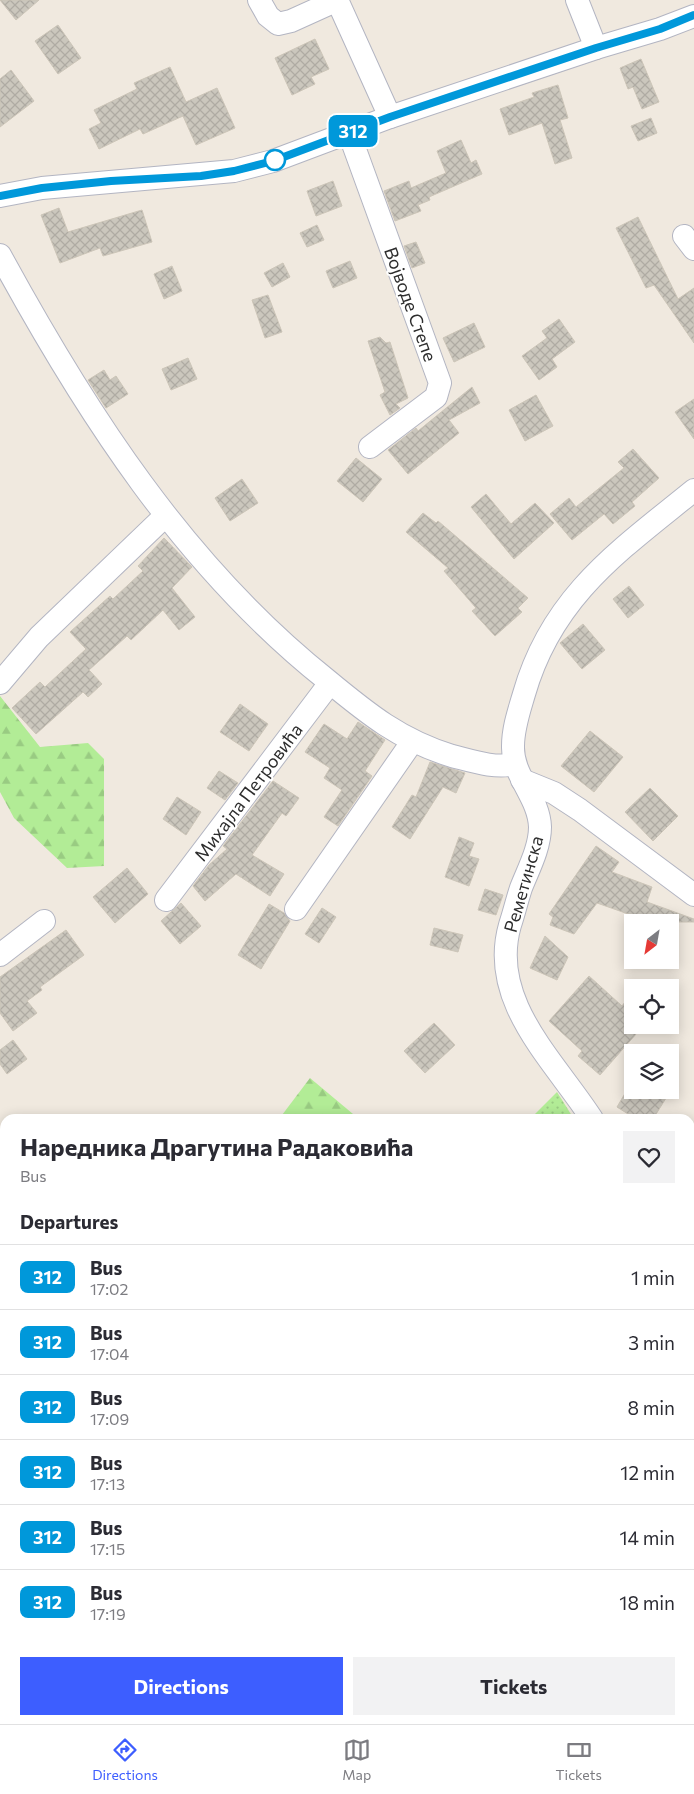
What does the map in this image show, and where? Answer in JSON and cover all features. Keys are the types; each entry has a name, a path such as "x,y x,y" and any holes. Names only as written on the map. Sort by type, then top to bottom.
{"street":[{"path":"259,0 268,16 278,24 291,21 333,2 338,2 390,117"},
{"path":"577,0 596,48"},
{"path":"0,196 42,188 201,176 234,171 273,161 390,117 596,48 660,29 694,16"},
{"name":"Војводе Степе","path":"349,133 440,383 436,398 370,447"},
{"path":"0,255 59,359 113,444 165,516 230,592 280,641 367,714 412,742 460,758 519,772 580,810 694,895"},
{"name":"Реметинска","path":"588,1114 522,1021 512,995 506,957 508,934 537,845 540,829 534,802 519,772 513,746 515,728 536,656 562,612 597,571 694,490"},
{"path":"0,683 39,637 165,516"},
{"name":"Михајла Петровића","path":"166,900 330,683"},
{"path":"296,909 412,742"},
{"path":"0,955 44,922"}],"green space":[{"path":"0,696 40,747 88,743 104,759 104,866 67,868 14,818 0,792"},
{"path":"310,1078 353,1114 283,1114"},
{"path":"557,1092 571,1114 535,1114"}],"building":[{"path":"0,0 39,0 16,20"},
{"path":"58,25 81,58 58,74 35,41"},
{"path":"315,39 329,69 311,77 315,84 292,95 275,58"},
{"path":"641,59 659,102 642,109 633,87 628,89 620,68"},
{"path":"170,67 186,102 217,88 235,128 196,145 183,116 143,134 140,129 99,149 89,129 101,123 94,110 137,89 134,83"},
{"path":"11,70 34,101 0,127 0,79"},
{"path":"558,85 568,118 560,120 572,158 555,164 542,123 509,135 500,109 534,97 532,93"},
{"path":"651,118 657,133 638,141 631,126"},
{"path":"461,140 471,163 476,160 482,174 429,197 430,200 418,205 421,211 395,221 384,191 409,181 411,188 446,173 437,151"},
{"path":"333,181 342,206 316,216 307,191"},
{"path":"59,208 68,232 142,210 152,242 103,256 100,248 60,263 41,215"},
{"path":"638,217 678,299 694,288 694,343 654,285 646,288 616,228"},
{"path":"317,225 324,240 307,247 300,233"},
{"path":"416,242 425,263 412,268 404,246"},
{"path":"350,261 357,278 333,288 326,271"},
{"path":"283,263 290,277 272,287 264,273"},
{"path":"172,266 182,291 164,299 154,274"},
{"path":"268,295 282,332 265,338 252,300"},
{"path":"559,319 575,342 552,359 557,367 539,380 522,356 547,338 542,331"},
{"path":"474,323 485,347 454,362 443,338"},
{"path":"380,337 386,343 390,342 408,398 396,404 400,408 390,415 380,395 385,392 368,341"},
{"path":"188,358 197,379 171,390 162,369"},
{"path":"104,370 110,380 116,376 128,394 106,408 88,380"},
{"path":"472,387 480,403 449,420 459,433 408,474 388,450 416,428 418,431"},
{"path":"536,395 553,426 525,441 509,410"},
{"path":"694,399 694,439 675,412"},
{"path":"633,449 659,478 632,502 635,506 613,524 604,514 572,540 550,514 569,498 576,507 624,468 618,462"},
{"path":"356,458 382,479 363,502 337,481"},
{"path":"242,479 258,503 230,521 215,498"},
{"path":"486,494 511,524 535,503 554,523 514,559 471,507"},
{"path":"423,513 436,523 438,521 528,598 518,608 522,612 495,636 472,611 476,608 444,571 448,568 406,532"},
{"path":"164,538 192,567 172,588 195,617 179,630 163,610 131,640 127,636 89,670 102,684 88,697 83,692 36,734 12,708 40,682 45,687 86,649 70,632 110,596 113,599 143,571 138,566"},
{"path":"629,586 644,605 628,618 613,599"},
{"path":"583,624 605,650 582,669 560,643"},
{"path":"240,704 268,724 249,751 220,732"},
{"path":"358,722 385,740 365,771 372,776 338,826 324,817 342,790 324,778 330,768 305,752 324,724 347,739"},
{"path":"590,731 623,757 594,792 561,766"},
{"path":"430,762 465,773 456,793 443,787 410,839 392,827 412,795 416,797"},
{"path":"219,771 238,783 225,800 207,788"},
{"path":"273,781 299,798 286,816 282,813 252,855 284,874 270,896 236,874 205,901 193,886 209,865 227,849 223,846"},
{"path":"650,788 678,816 653,841 625,812"},
{"path":"177,797 201,812 186,835 163,819"},
{"path":"459,837 474,843 469,856 479,859 469,886 445,877"},
{"path":"596,846 619,862 612,872 652,887 647,902 694,919 694,922 679,922 679,914 628,914 597,903 574,934 550,925 553,917 549,914"},
{"path":"127,868 148,894 115,923 93,897"},
{"path":"485,889 503,895 496,915 478,910"},
{"path":"181,903 201,926 180,944 161,921"},
{"path":"269,904 284,913 290,921 261,969 238,955"},
{"path":"322,908 336,917 319,943 305,934"},
{"path":"434,928 463,935 458,952 430,945"},
{"path":"66,930 84,955 40,987 42,990 27,1001 37,1013 13,1031 0,1013 0,977"},
{"path":"545,936 568,957 557,980 530,968"},
{"path":"589,976 622,1006 624,1003 624,1034 636,1034 627,1044 624,1044 624,1048 600,1075 578,1056 582,1051 549,1021"},
{"path":"434,1023 455,1045 425,1073 404,1051"},
{"path":"13,1040 27,1059 7,1074 0,1064 0,1050"},
{"path":"624,1095 624,1099 665,1099 656,1114 628,1114 617,1107"}],"bus line":[{"name":"312","path":"0,196 42,188 111,181 201,176 234,171 273,161 390,117 596,48 660,29 694,15"}]}
